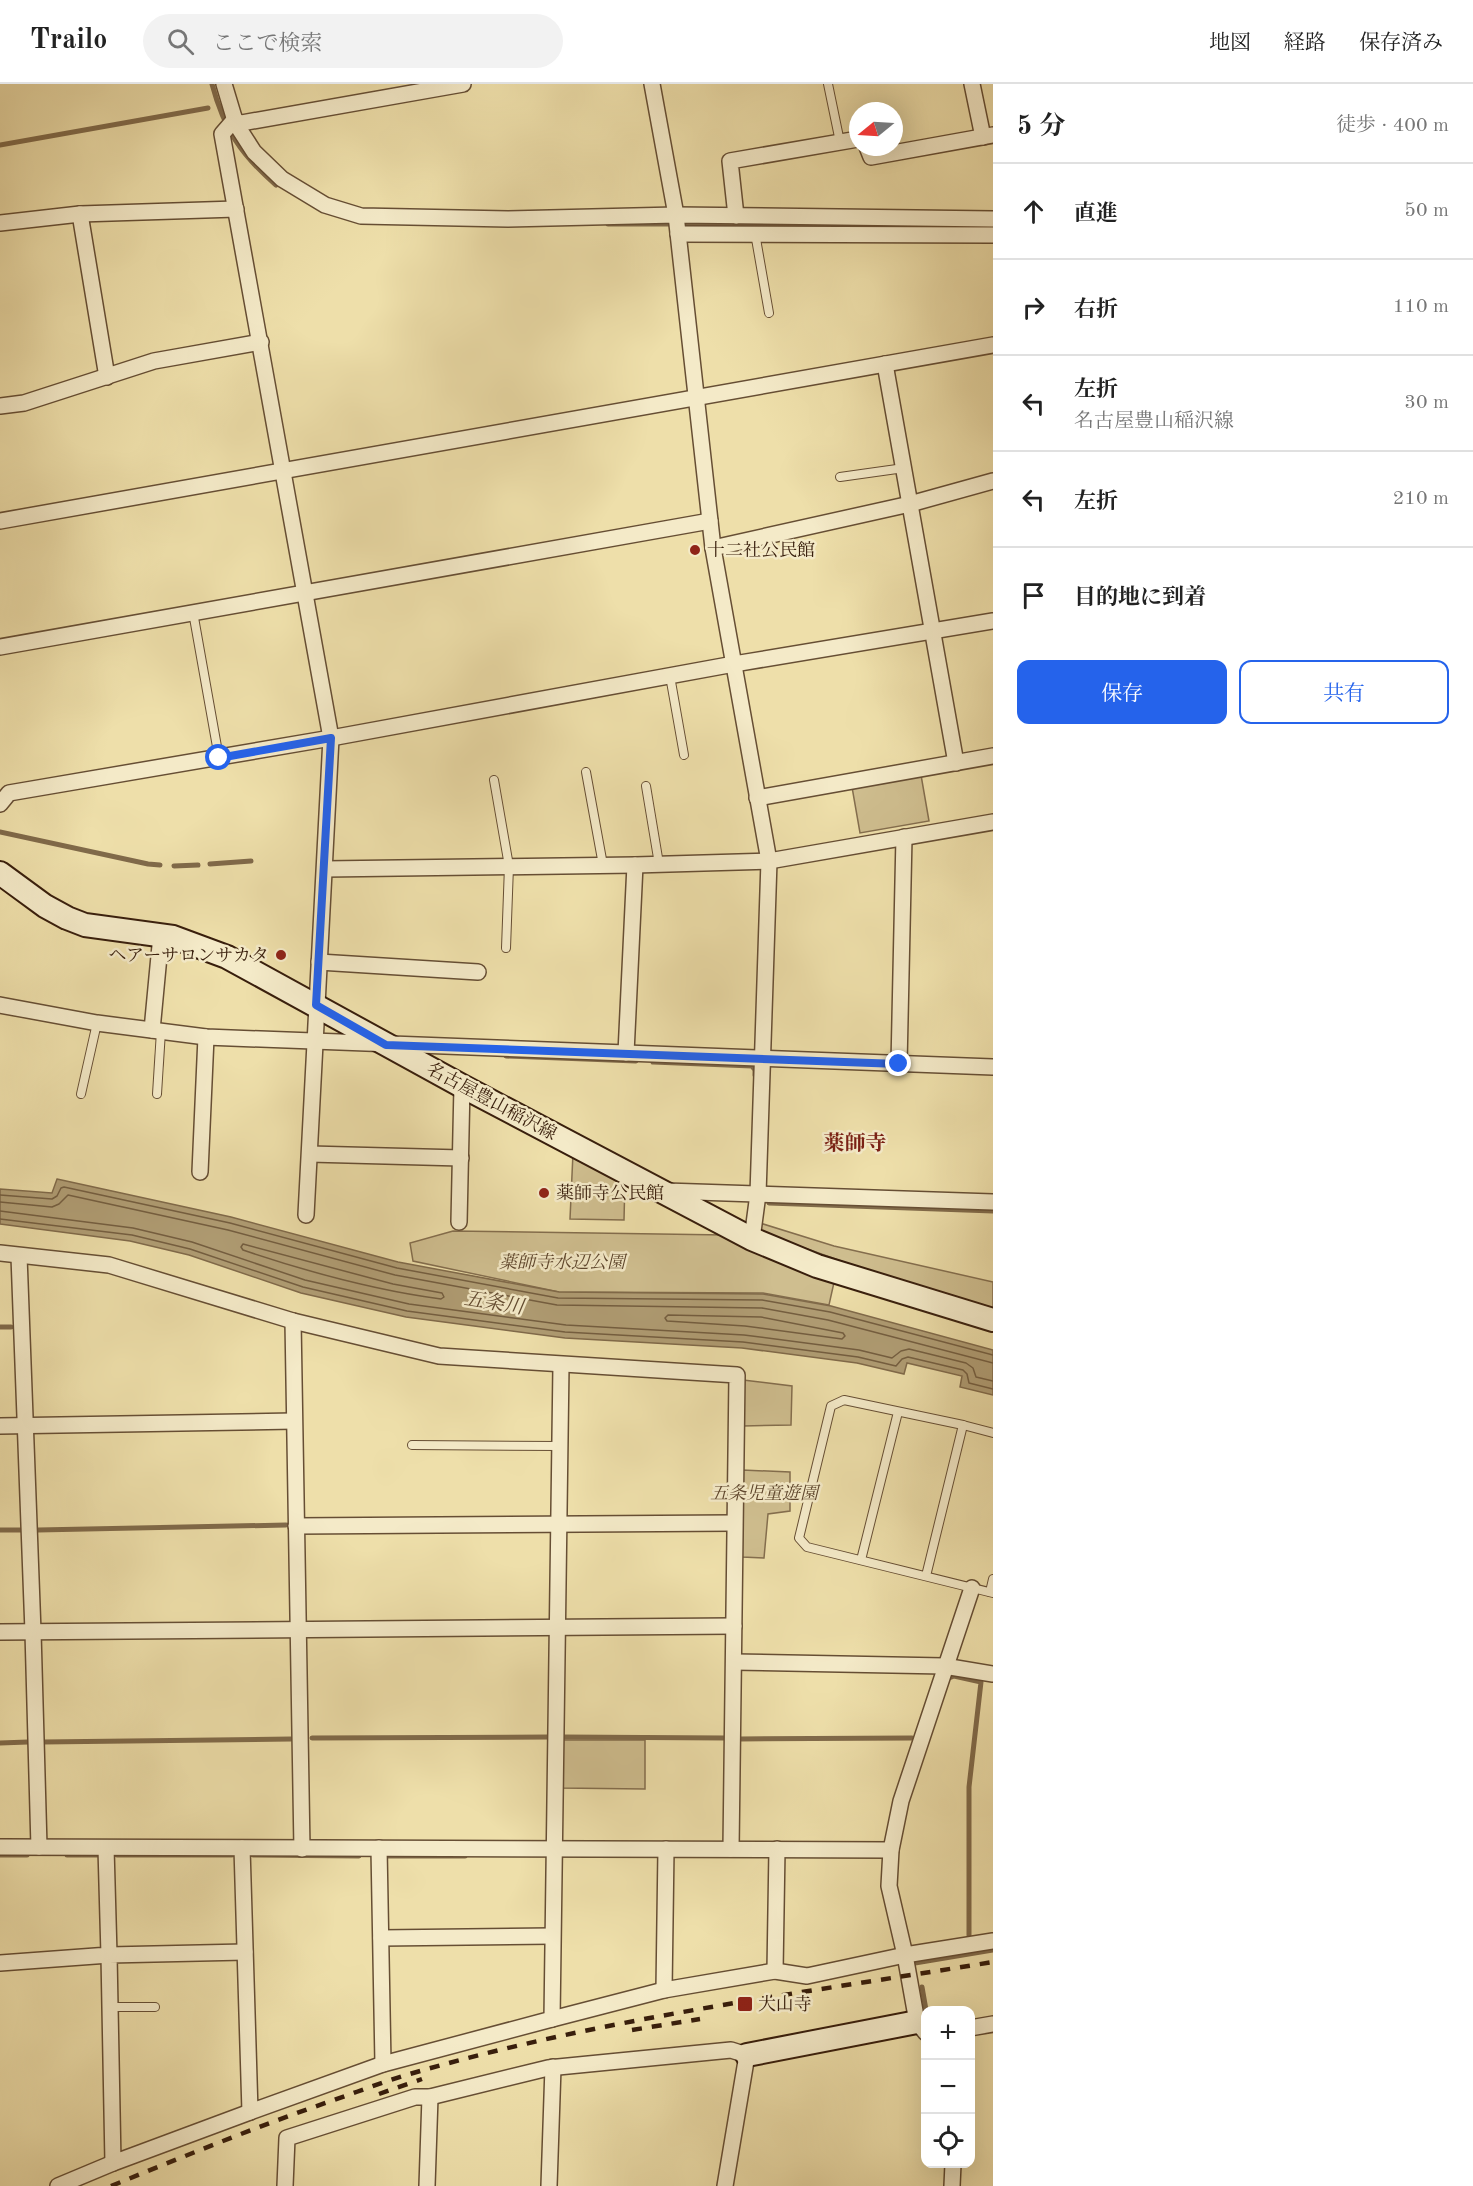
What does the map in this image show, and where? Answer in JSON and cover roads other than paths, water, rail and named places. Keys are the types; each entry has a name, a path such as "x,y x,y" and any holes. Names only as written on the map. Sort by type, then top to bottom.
{"main road":[{"name":"名古屋豊山稲沢線","path":"0,873 45,906 85,926 161,935 195,944 227,957 462,1086 752,1239 817,1266 993,1320"},
{"path":"747,2055 921,2028"}],"street":[{"path":"224,84 235,122 254,152 282,179 325,205 361,216 508,219 676,216 993,219"},
{"path":"306,1215 331,738 222,134 235,122 464,84"},
{"path":"652,84 676,216 713,548 769,861 758,1194 752,1239"},
{"path":"903,151 988,136 972,84"},
{"path":"736,216 730,161 849,140"},
{"path":"0,223 80,214 236,209"},
{"path":"80,214 107,377"},
{"path":"678,234 993,235"},
{"path":"0,406 24,402 154,361 261,342"},
{"path":"0,521 993,345"},
{"path":"885,364 956,763"},
{"path":"713,548 910,504 993,481"},
{"path":"0,647 710,521"},
{"path":"0,804 9,793 219,758 734,664 993,621"},
{"path":"757,798 993,756"},
{"path":"325,869 769,861 993,822"},
{"path":"899,1064 904,837"},
{"path":"626,1053 635,865"},
{"path":"157,1031 161,935"},
{"path":"320,962 478,972"},
{"path":"0,1005 97,1023 206,1037 993,1067"},
{"path":"200,1172 206,1037"},
{"path":"459,1222 462,1086"},
{"path":"310,1154 461,1158"},
{"path":"663,1191 993,1202"},
{"path":"0,1253 109,1265 293,1320 439,1356 737,1375 731,1849"},
{"path":"19,1256 39,1847"},
{"path":"293,1320 302,1849"},
{"path":"552,2019 552,1850 558,1627 561,1365"},
{"path":"0,1426 294,1421"},
{"path":"296,1526 734,1523"},
{"path":"921,2028 889,1886 891,1850 900,1801 972,1587"},
{"path":"0,1632 734,1626"},
{"path":"734,1662 944,1666 993,1674"},
{"path":"0,1847 891,1850"},
{"path":"106,1848 113,2163"},
{"path":"242,1848 250,2112"},
{"path":"379,1848 383,2064"},
{"path":"664,1990 666,1849"},
{"path":"775,1971 777,1849"},
{"path":"381,1938 552,1936"},
{"path":"58,2186 113,2163 383,2064 552,2019 664,1990 775,1971 807,1976 905,1955 993,1941"},
{"path":"0,1962 109,1955 245,1952"},
{"path":"975,2027 993,2024"},
{"path":"285,2186 287,2138 415,2097 430,2097 553,2067 731,2050 747,2055 725,2186"},
{"path":"549,2186 553,2067"},
{"path":"427,2186 430,2097"},
{"path":"952,2186 953,2168"}],"lane":[{"path":"828,84 840,142"},
{"path":"755,233 769,313"},
{"path":"840,477 904,468"},
{"path":"193,612 219,758"},
{"path":"670,676 684,755"},
{"path":"586,772 603,865"},
{"path":"494,780 509,866 506,948"},
{"path":"646,786 659,864"},
{"path":"81,1094 97,1023"},
{"path":"157,1031 157,1095"},
{"path":"993,1433 844,1400 831,1406 799,1538 807,1547 992,1592 993,1579"},
{"path":"861,1560 898,1412"},
{"path":"926,1576 963,1425"},
{"path":"412,1445 560,1446"},
{"path":"110,2007 155,2007"}],"water":[{"name":"五条川","path":"57,1179 231,1217 398,1262 559,1292 763,1294 831,1306 993,1350 993,1395 960,1387 962,1376 907,1363 904,1374 857,1363 742,1348 565,1338 406,1317 301,1293 189,1255 130,1241 0,1224 0,1189 52,1193"}],"waterway":[{"path":"212,84 222,115 235,140 253,163 276,185"},
{"path":"0,145 208,108"},
{"path":"608,224 833,224"},
{"path":"0,832 160,865"},
{"path":"210,864 251,861"},
{"path":"174,866 198,865"},
{"path":"506,1056 636,1061"},
{"path":"653,1062 752,1066 755,1075"},
{"path":"769,1203 993,1211"},
{"path":"0,1327 11,1327"},
{"path":"38,1530 286,1525"},
{"path":"0,1530 21,1530"},
{"path":"949,1678 954,1676 981,1682 969,1787 969,1935"},
{"path":"312,1738 549,1737"},
{"path":"563,1737 725,1738"},
{"path":"740,1739 912,1738"},
{"path":"43,1742 291,1739"},
{"path":"0,1743 28,1742"},
{"path":"0,1855 27,1855"},
{"path":"67,1855 97,1855"},
{"path":"117,1855 232,1855"},
{"path":"253,1855 359,1856"},
{"path":"388,1856 465,1856"},
{"path":"915,1963 993,1950"},
{"path":"922,1987 925,2006"}],"railway":[{"path":"111,2186 306,2110 394,2079 475,2056 622,2023 993,1962"},
{"path":"632,2030 700,2019"},
{"path":"379,2094 422,2079"}],"place":[{"name":"十二社公民館","path":"695,550"},
{"name":"ヘアーサロンサカタ","path":"281,955"},
{"name":"薬師寺公民館","path":"544,1193"},
{"name":"大山寺","path":"745,2004"}],"district":[{"name":"薬師寺","path":"855,1143"}],"park label":[{"name":"薬師寺水辺公園","path":"562,1262"},
{"name":"五条児童遊園","path":"764,1493"}]}
